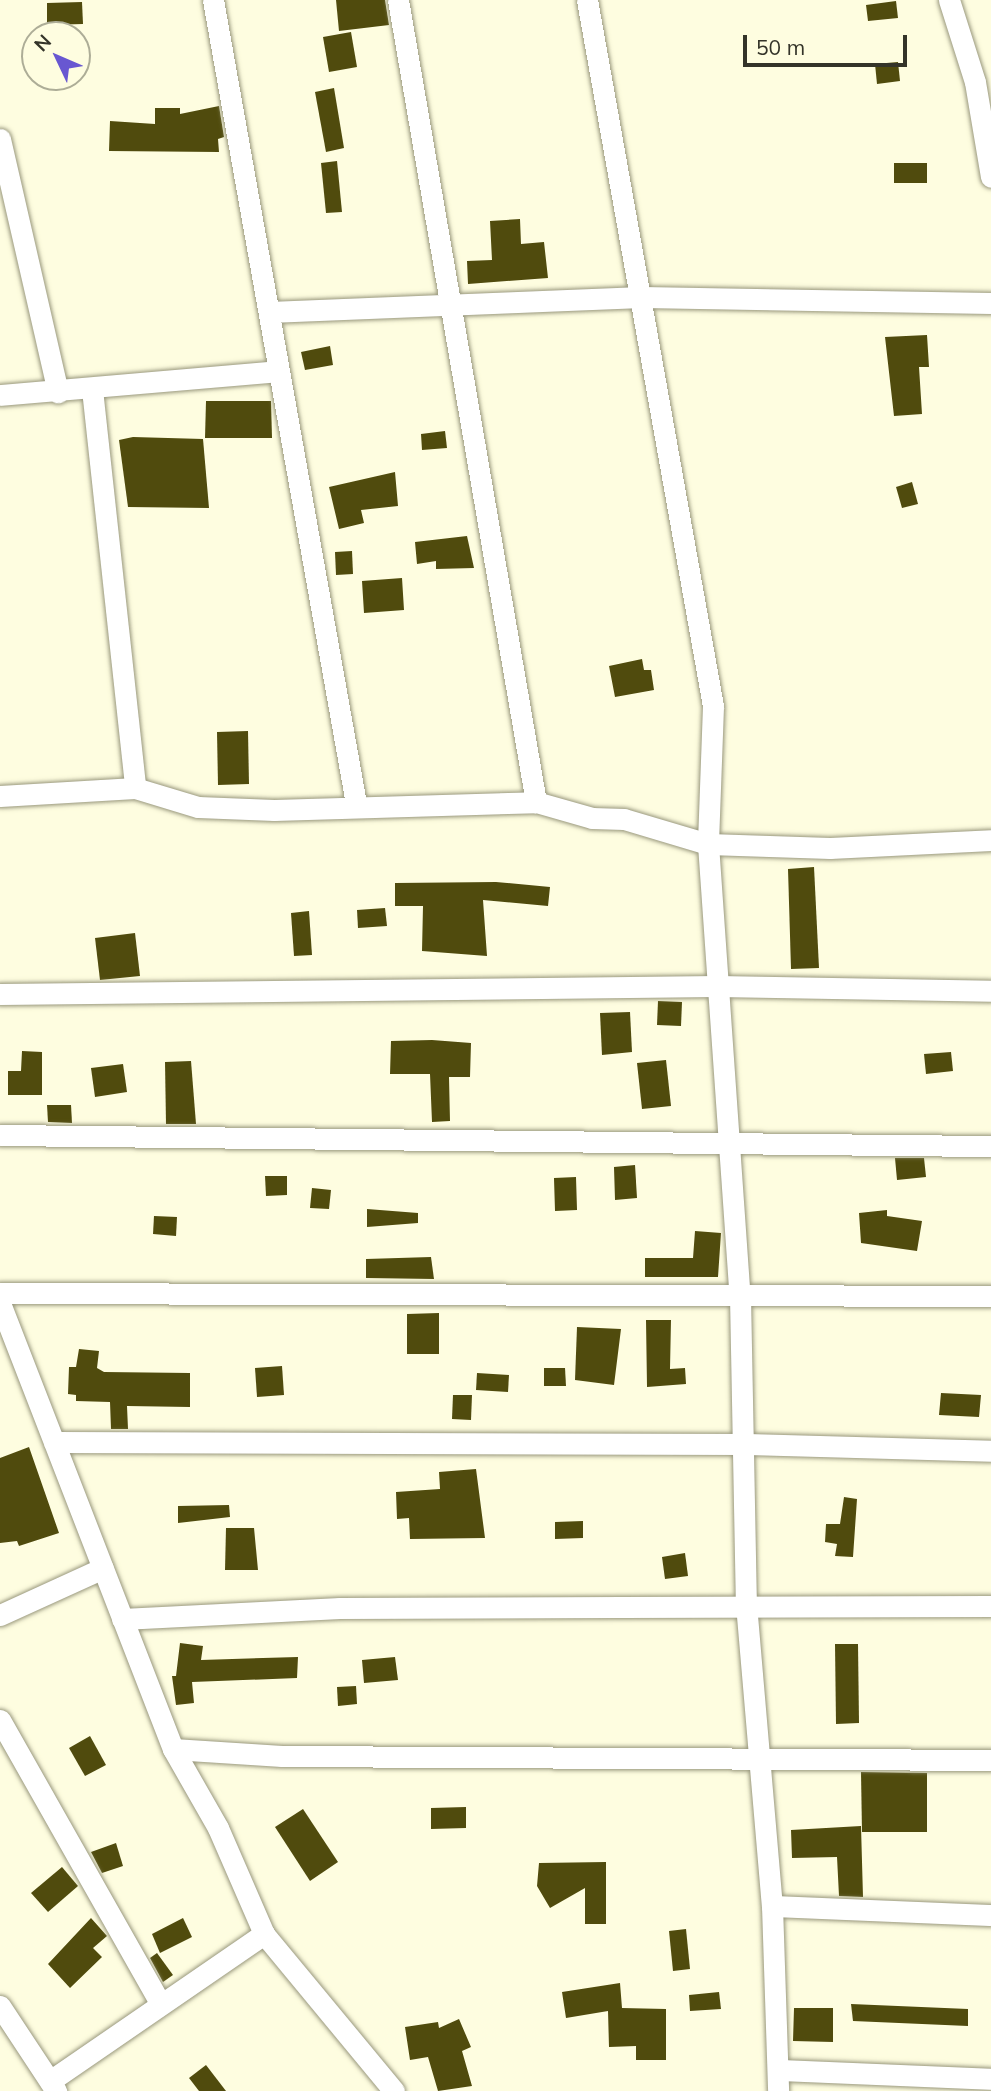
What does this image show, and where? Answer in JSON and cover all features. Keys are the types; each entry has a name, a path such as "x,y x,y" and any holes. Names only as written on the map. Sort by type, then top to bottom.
{"street":[{"path":"213,0 356,804"},
{"path":"398,0 536,802"},
{"path":"587,0 713,706 708,844 740,1296 747,1444 746,1604 772,1906 779,2080 991,2079"},
{"path":"949,0 975,82 991,177"},
{"path":"0,139 58,392"},
{"path":"269,312 450,301 642,297 991,303"},
{"path":"0,395 278,371"},
{"path":"92,389 135,788"},
{"path":"0,796 135,788 198,807 536,802 592,818 624,819 708,844 830,848 991,840"},
{"path":"0,994 717,986 991,991"},
{"path":"0,1135 991,1146"},
{"path":"0,1293 991,1296"},
{"path":"0,1303 173,1749 218,1828 264,1934 394,2091"},
{"path":"54,1442 747,1444 991,1451"},
{"path":"0,1615 103,1568"},
{"path":"122,1619 340,1608 746,1604 991,1606"},
{"path":"0,1720 160,2003"},
{"path":"173,1749 282,1756 761,1756 991,1760"},
{"path":"772,1906 991,1914"},
{"path":"0,2006 53,2086 160,2003 264,1934"}],"building":[{"path":"336,0 385,0 389,25 339,31"},
{"path":"896,1 898,18 868,21 866,5"},
{"path":"82,2 83,21 47,21 47,3"},
{"path":"351,32 357,67 329,72 323,37"},
{"path":"898,62 900,81 877,84 875,64"},
{"path":"334,88 344,148 326,152 315,92"},
{"path":"219,106 224,137 218,139 219,152 109,151 110,121 155,124 155,108 180,108 180,114"},
{"path":"337,161 342,212 326,213 321,163"},
{"path":"894,163 927,163 927,183 894,183"},
{"path":"520,219 521,244 544,242 548,278 468,284 467,261 492,260 490,221"},
{"path":"927,335 929,367 919,367 922,414 894,416 885,337"},
{"path":"330,346 333,365 305,370 301,352"},
{"path":"206,401 271,401 272,438 205,438"},
{"path":"445,431 447,448 422,450 421,434"},
{"path":"133,437 203,439 209,508 128,507 119,440"},
{"path":"395,472 398,506 361,510 364,523 339,529 329,487"},
{"path":"912,482 918,504 902,508 896,487"},
{"path":"467,536 474,568 436,569 436,561 417,564 415,542"},
{"path":"352,551 353,574 336,575 335,552"},
{"path":"402,578 404,610 364,613 362,581"},
{"path":"642,659 644,670 651,670 654,690 615,697 609,666"},
{"path":"248,731 249,784 218,785 217,732"},
{"path":"814,867 819,968 791,969 788,869"},
{"path":"496,882 550,887 548,906 483,900 487,956 422,951 423,906 395,906 395,883"},
{"path":"385,908 387,926 358,928 357,910"},
{"path":"309,911 312,955 294,956 291,913"},
{"path":"135,933 140,976 100,980 95,938"},
{"path":"658,1001 682,1002 681,1026 657,1025"},
{"path":"630,1012 632,1052 602,1055 600,1013"},
{"path":"391,1041 471,1043 470,1077 449,1077 450,1121 432,1122 430,1074 390,1074"},
{"path":"22,1051 42,1052 42,1095 8,1095 8,1071 21,1071"},
{"path":"951,1052 953,1071 926,1074 924,1054"},
{"path":"666,1060 671,1106 642,1109 637,1063"},
{"path":"191,1061 196,1124 166,1124 165,1062"},
{"path":"123,1064 127,1092 95,1097 91,1068"},
{"path":"47,1105 71,1105 72,1123 48,1122"},
{"path":"895,1158 924,1158 926,1177 897,1180"},
{"path":"635,1165 637,1198 615,1200 614,1167"},
{"path":"265,1176 287,1176 287,1195 266,1196"},
{"path":"576,1177 577,1210 555,1211 554,1178"},
{"path":"312,1188 331,1190 329,1209 310,1208"},
{"path":"367,1209 418,1213 418,1223 367,1227"},
{"path":"887,1210 887,1216 922,1221 917,1251 861,1243 859,1213"},
{"path":"154,1216 177,1217 176,1236 153,1234"},
{"path":"695,1231 721,1233 718,1277 645,1277 645,1258 693,1258"},
{"path":"431,1257 434,1279 366,1278 366,1259"},
{"path":"439,1313 439,1354 407,1354 407,1314"},
{"path":"646,1320 671,1320 670,1369 685,1368 686,1384 647,1387"},
{"path":"577,1327 621,1329 614,1385 575,1380"},
{"path":"79,1349 99,1351 97,1368 104,1372 190,1373 190,1407 127,1406 128,1429 111,1429 110,1402 76,1401 76,1395 68,1394 69,1367 76,1367"},
{"path":"282,1366 284,1395 257,1397 255,1368"},
{"path":"544,1368 565,1368 566,1386 544,1386"},
{"path":"477,1373 509,1375 508,1392 476,1390"},
{"path":"941,1393 981,1395 979,1417 939,1415"},
{"path":"453,1395 472,1395 471,1420 452,1419"},
{"path":"29,1447 59,1533 19,1546 17,1541 0,1543 0,1458"},
{"path":"476,1469 485,1538 410,1539 409,1518 397,1519 396,1492 440,1489 439,1472"},
{"path":"844,1497 857,1499 853,1557 835,1556 837,1544 825,1542 826,1524 840,1524"},
{"path":"229,1505 230,1517 178,1523 178,1506"},
{"path":"583,1521 583,1538 555,1539 555,1522"},
{"path":"226,1528 254,1528 258,1570 225,1570"},
{"path":"685,1553 688,1576 665,1579 662,1557"},
{"path":"180,1643 203,1646 201,1660 298,1657 297,1678 192,1682 194,1703 176,1705 172,1676 176,1676"},
{"path":"835,1644 858,1644 859,1723 836,1724"},
{"path":"395,1657 398,1680 364,1683 362,1660"},
{"path":"356,1686 357,1704 338,1706 337,1687"},
{"path":"90,1736 106,1765 85,1776 69,1748"},
{"path":"861,1772 927,1773 927,1832 862,1832"},
{"path":"466,1807 466,1828 431,1829 431,1808"},
{"path":"303,1809 338,1862 310,1881 275,1827"},
{"path":"861,1826 863,1897 839,1896 837,1857 792,1858 791,1830"},
{"path":"116,1843 123,1866 102,1873 91,1852"},
{"path":"606,1862 606,1924 585,1924 585,1888 550,1908 537,1886 539,1863"},
{"path":"62,1867 78,1886 48,1912 31,1893"},
{"path":"91,1918 107,1936 93,1948 102,1957 70,1988 48,1964"},
{"path":"183,1918 192,1937 160,1953 152,1934"},
{"path":"686,1929 690,1969 673,1971 669,1931"},
{"path":"157,1953 173,1975 163,1982 150,1958"},
{"path":"620,1983 622,2008 666,2009 666,2060 636,2060 636,2046 609,2047 608,2011 566,2018 562,1992"},
{"path":"719,1992 721,2009 690,2011 689,1995"},
{"path":"851,2004 968,2009 968,2026 853,2021"},
{"path":"794,2008 833,2008 833,2042 793,2041"},
{"path":"459,2019 471,2047 462,2051 472,2086 438,2091 428,2057 410,2060 405,2027 438,2022 439,2028"},
{"path":"206,2065 226,2091 199,2091 189,2078"}]}
